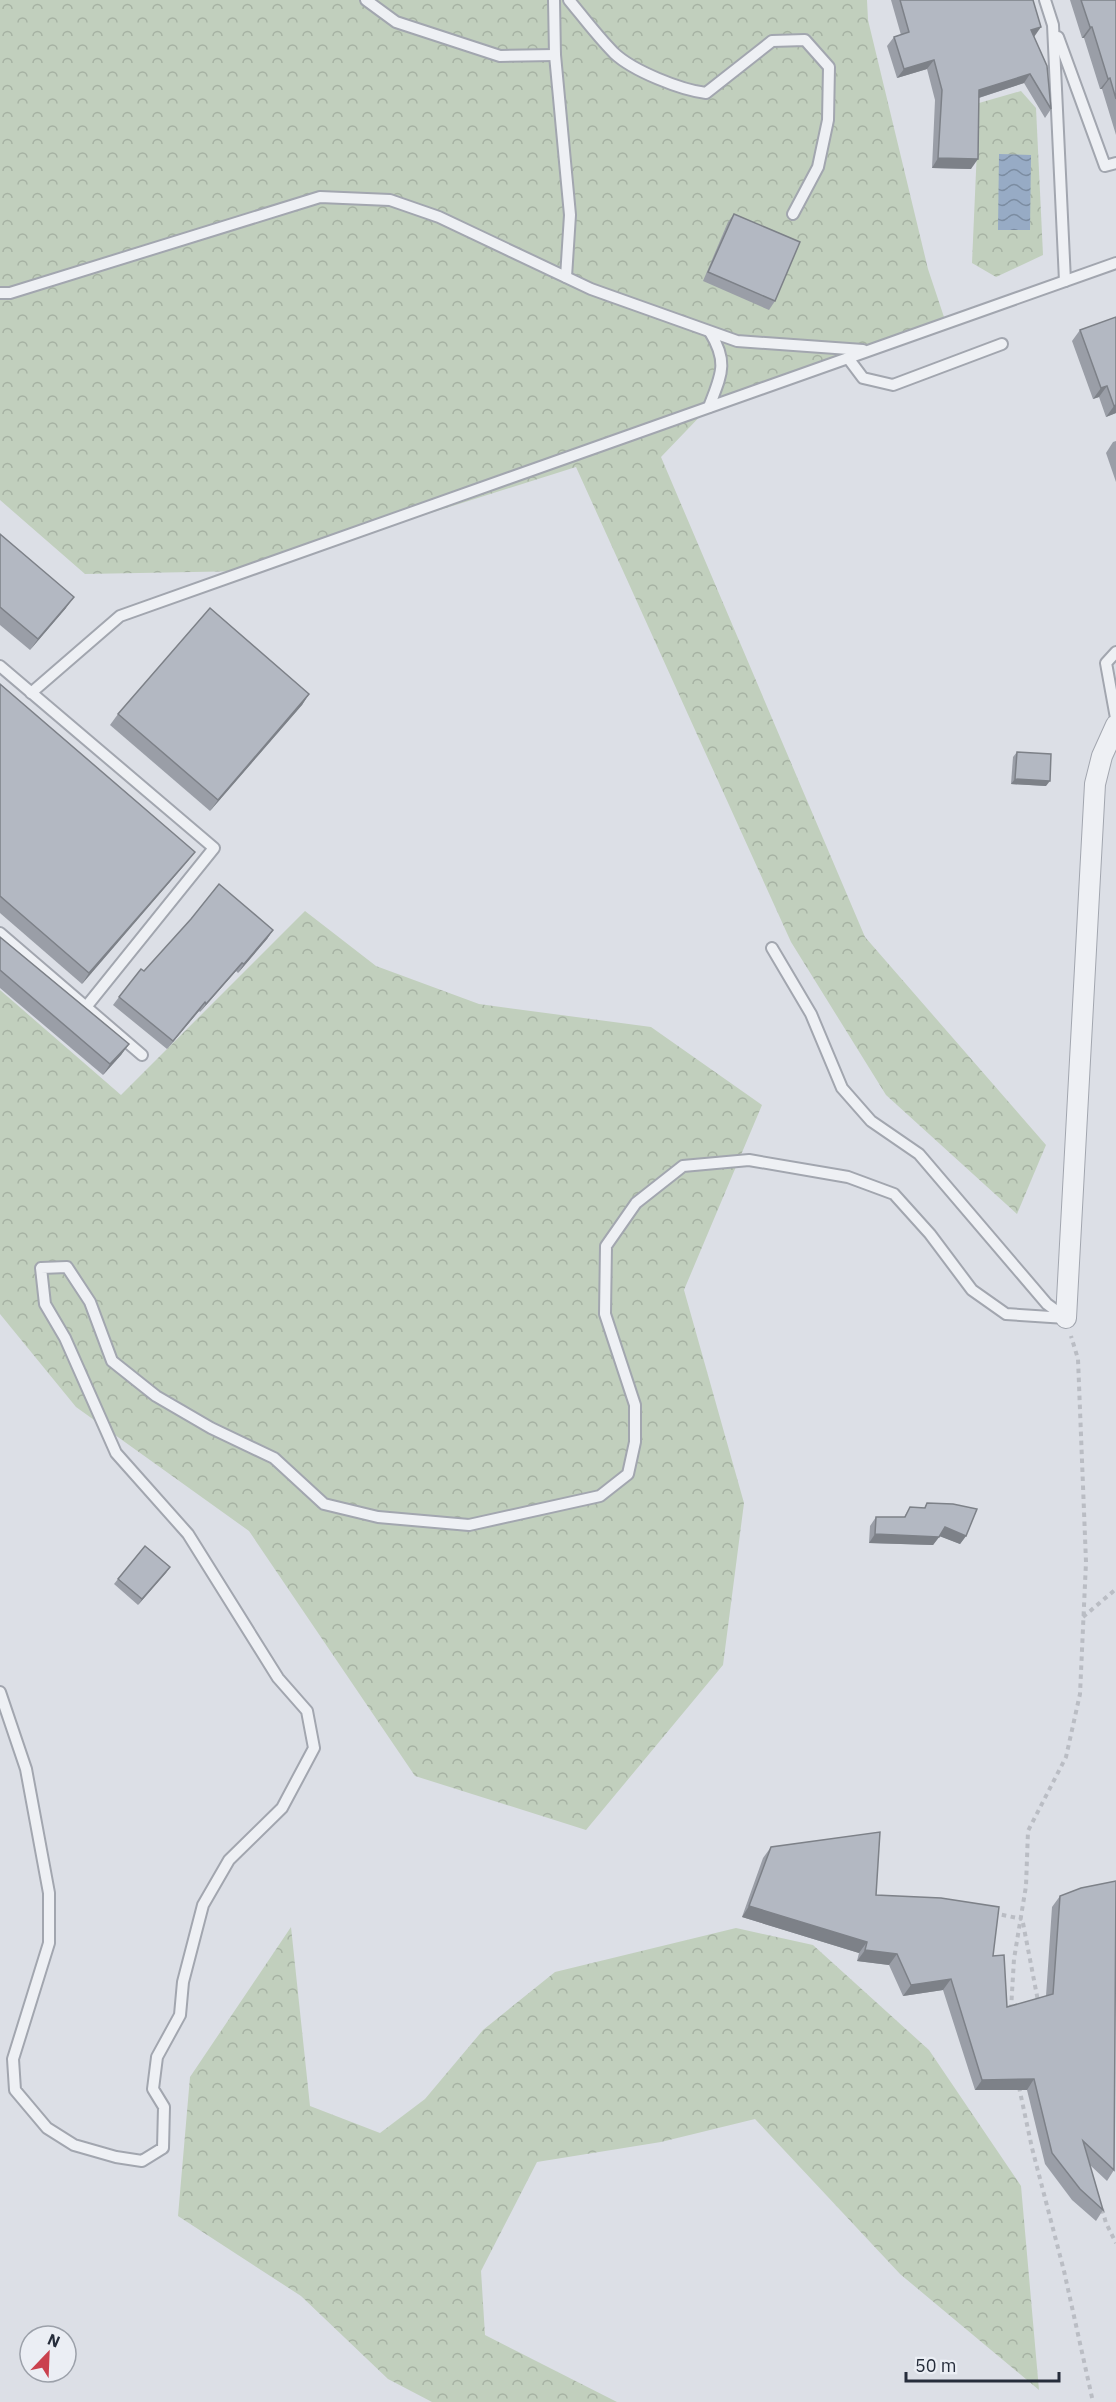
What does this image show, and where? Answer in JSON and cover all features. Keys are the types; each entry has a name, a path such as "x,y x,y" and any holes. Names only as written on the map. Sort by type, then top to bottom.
{"street":[{"path":"1066,1318 1095,784 1102,756 1116,725"}],"lane":[{"path":"366,0 396,22 500,56 555,56"},
{"path":"554,0 555,56 570,215 566,277"},
{"path":"569,0 615,54 686,91 706,93 772,41 805,40 829,67 828,120 818,167 793,214"},
{"path":"1046,0 1105,166 1116,163"},
{"path":"1053,25 1065,281"},
{"path":"0,293 10,293 320,197 390,200 439,217 591,289 737,341 869,351"},
{"path":"31,693 120,616 1114,264 1116,254"},
{"path":"709,407 721,375 721,350 710,332"},
{"path":"848,358 863,378 893,385 1002,344"},
{"path":"1116,652 1106,663 1116,718"},
{"path":"0,666 214,848 86,1007"},
{"path":"0,933 142,1055"},
{"path":"772,948 811,1014 842,1088 870,1121 919,1154 1047,1304 1066,1318"},
{"path":"0,1692 26,1768 49,1893 49,1943 14,2059 15,2090 47,2128 74,2145 116,2157 142,2161 163,2148 164,2107 153,2089 157,2057 180,2015 183,1982 203,1905 229,1860 282,1808 314,1748 307,1711 278,1678 188,1534 116,1454 65,1338 45,1304 41,1268 67,1267 90,1302 111,1361 156,1396 212,1428 274,1458 324,1504 378,1517 469,1526 600,1496 628,1474 635,1442 635,1405 605,1314 606,1246 636,1203 683,1166 749,1160 848,1177 894,1194 930,1234 972,1290 1006,1314 1066,1318"}],"path":[{"path":"1011,2013 1014,1959 1026,1886 1029,1832 1066,1757 1080,1694 1086,1562 1078,1359 1066,1318"},
{"path":"1083,1617 1116,1589"},
{"path":"989,1912 1022,1919"},
{"path":"1022,1919 1041,2011"},
{"path":"1017,2079 1093,2402"},
{"path":"1100,2202 1106,2223 1116,2242"}],"green space":[{"path":"0,0 867,0 868,20 928,269 946,323 709,407 661,457 865,937 1046,1145 1017,1214 886,1095 791,942 576,467 247,571 85,574 0,500"},
{"path":"1021,91 1036,108 1043,255 996,277 972,263 979,103"},
{"path":"305,911 376,966 479,1004 651,1027 762,1105 684,1290 744,1503 723,1665 586,1830 415,1776 249,1531 76,1407 0,1314 0,990 121,1095"},
{"path":"291,1927 310,2106 380,2133 425,2099 483,2030 555,1972 736,1928 813,1945 929,2050 1021,2186 1039,2390 900,2274 755,2119 661,2142 537,2162 481,2271 485,2335 617,2402 432,2402 388,2379 301,2296 178,2216 190,2077"}],"water":[{"path":"999,154 1031,155 1030,230 998,230"}],"building":[{"path":"900,0 1033,0 1041,27 1031,30 1047,66 1051,109 1030,74 979,90 978,159 938,158 942,90 934,60 904,69 894,37 909,32"},
{"path":"1081,0 1116,0 1116,99 1092,27 1090,27"},
{"path":"734,214 800,242 775,301 708,272"},
{"path":"1116,317 1116,405 1114,406 1107,386 1101,388 1080,330"},
{"path":"0,534 74,597 38,639 0,607"},
{"path":"210,608 309,694 218,800 118,714"},
{"path":"0,684 195,852 89,973 0,896"},
{"path":"1017,752 1051,754 1050,781 1015,779"},
{"path":"219,884 273,930 244,964 242,963 206,1004 205,1002 173,1041 119,997 141,969 144,971 191,919"},
{"path":"0,937 129,1044 110,1064 0,970"},
{"path":"927,1503 953,1504 977,1509 966,1536 945,1527 939,1537 875,1534 876,1517 905,1517 910,1507 925,1508"},
{"path":"145,1546 170,1567 142,1599 118,1579"},
{"path":"880,1832 876,1895 941,1898 999,1907 993,1956 1004,1955 1007,2007 1053,1994 1060,1896 1081,1888 1116,1881 1114,2170 1083,2141 1103,2210 1080,2189 1052,2153 1034,2079 982,2080 951,1979 911,1985 897,1954 865,1950 867,1942 749,1906 771,1847"}]}
